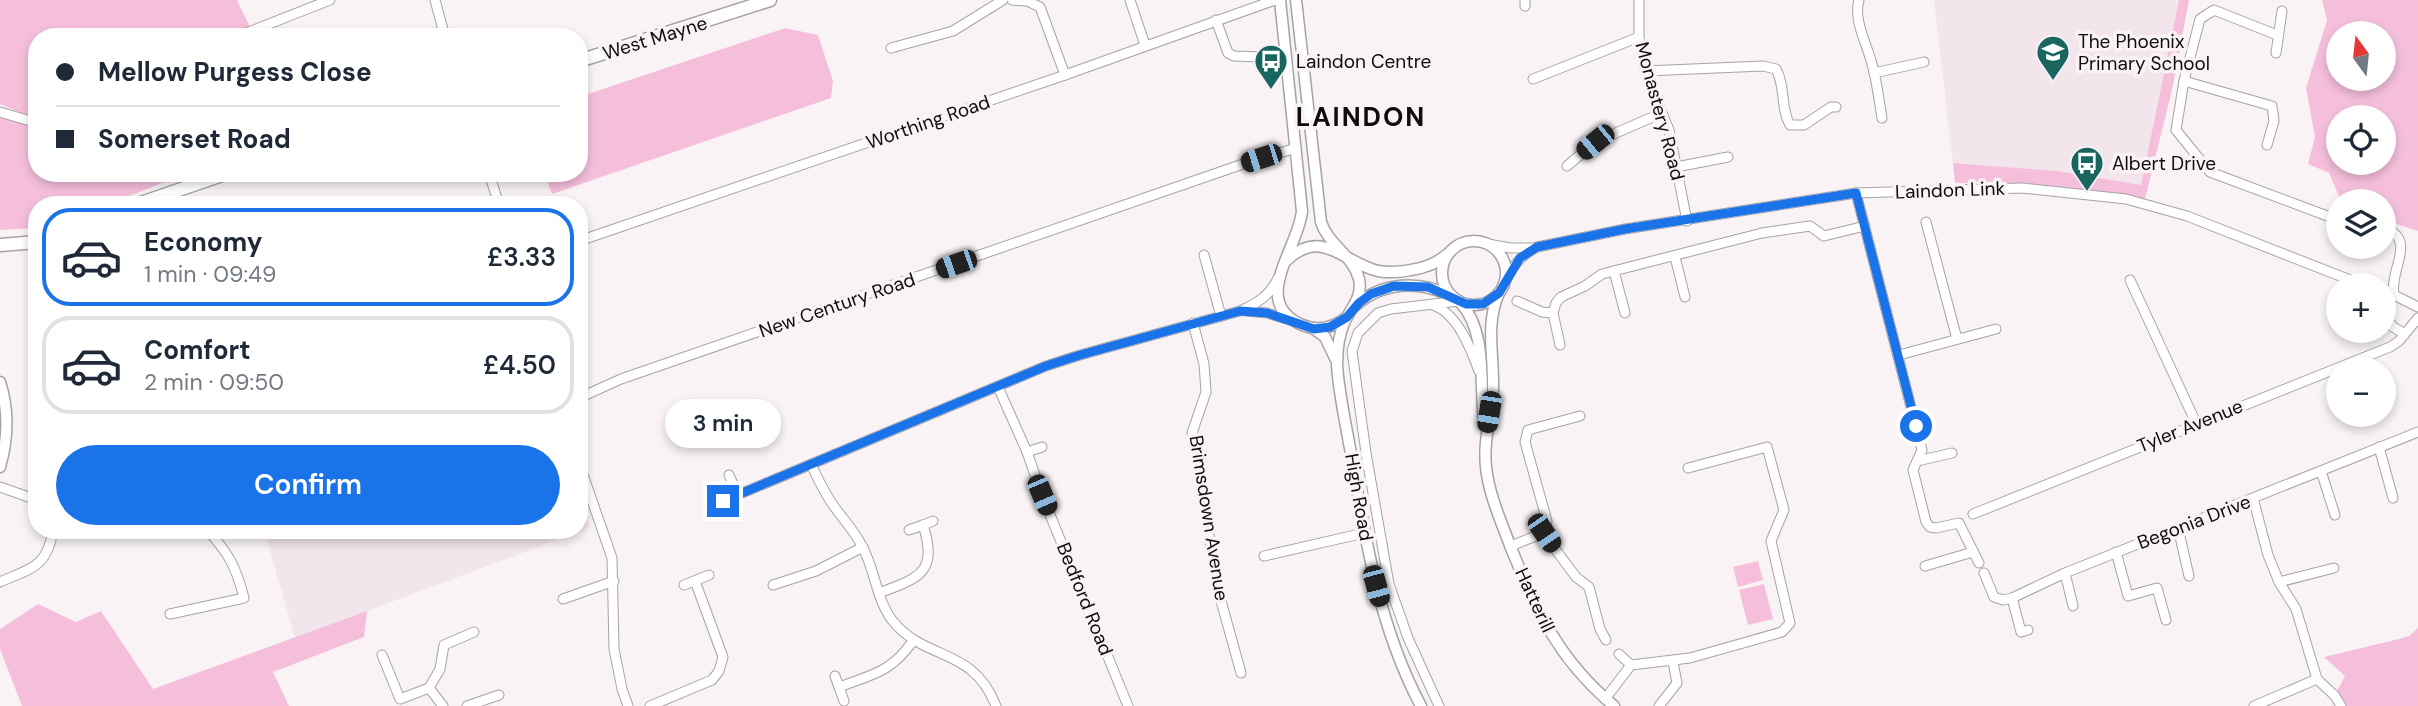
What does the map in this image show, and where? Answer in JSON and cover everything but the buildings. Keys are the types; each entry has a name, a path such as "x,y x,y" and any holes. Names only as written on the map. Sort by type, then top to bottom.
{"main road":[{"name":"West Mayne","path":"588,58 770,0"},
{"path":"161,196 202,182"},
{"path":"2,244 28,243"}],"street":[{"path":"259,28 330,0"},
{"path":"435,0 443,28"},
{"path":"891,48 953,30 1003,0"},
{"path":"1012,0 1027,1 1040,7 1065,75"},
{"path":"1130,0 1144,45"},
{"path":"723,501 1080,355 1240,311 1269,293 1285,262 1301,219 1296,148 1278,0"},
{"name":"Worthing Road","path":"588,238 1278,0"},
{"path":"1296,0 1321,222 1327,236 1356,271 1359,297 1355,307"},
{"name":"Monastery Road","path":"1639,0 1639,37 1645,71 1669,130 1687,221"},
{"path":"1859,0 1859,25 1874,73 1882,118"},
{"path":"2277,34 2214,10 2200,19 2184,81 2176,130 2210,172 2326,216"},
{"path":"2276,53 2282,11"},
{"path":"1216,20 1228,53 1234,57 1262,57"},
{"path":"1533,79 1639,37"},
{"path":"1249,58 1253,69"},
{"path":"1874,73 1924,62"},
{"path":"1645,71 1763,66 1776,69 1782,79 1785,116 1790,125 1804,125 1830,107 1836,107"},
{"path":"2184,81 2272,106 2274,121 2267,145"},
{"path":"0,112 28,120"},
{"path":"1567,166 1595,142 1662,113"},
{"name":"New Century Road","path":"588,394 621,379 1231,168 1296,148"},
{"path":"1676,167 1728,157"},
{"name":"Laindon Link","path":"1488,244 1510,248 1537,247 1615,231 1856,193 2022,188 2126,199 2187,216 2332,273"},
{"path":"1856,193 1922,450 1913,470 1926,522 1930,527 1936,528 1959,523 1979,563"},
{"path":"1926,222 1957,339"},
{"path":"1560,345 1553,313 1556,303 1602,274 1762,233 1810,226 1824,236 1865,226"},
{"path":"2396,231 2404,239 2406,252 2394,284 2394,295 2418,307"},
{"path":"1285,262 1303,249 1316,246 1334,249 1378,271 1399,271 1431,266 1465,242 1480,241 1495,248 1504,260 1506,276 1501,290"},
{"path":"1355,307 1377,291 1394,286 1428,287 1474,305 1483,304 1501,290 1520,258 1537,247"},
{"path":"1449,251 1441,271 1442,281 1455,299"},
{"path":"1204,255 1221,316"},
{"path":"1675,257 1685,297"},
{"path":"1614,271 1625,313"},
{"path":"1278,278 1277,292 1280,303 1285,313 1296,322"},
{"path":"2130,280 2196,423"},
{"name":"Hatterill","path":"1486,434 1493,389 1490,325 1501,290"},
{"path":"1439,706 1408,638 1389,584 1352,359 1358,333 1371,318 1391,309 1455,299"},
{"name":"Hatterill","path":"1455,299 1470,316 1475,328 1488,481 1496,509 1547,629 1573,666 1609,702"},
{"path":"1517,301 1542,312 1553,313"},
{"path":"1422,304 1439,307 1452,318 1473,356 1480,376"},
{"name":"High Road","path":"1337,364 1340,338 1347,317 1355,307"},
{"path":"1240,311 1267,313 1314,329 1330,327 1347,317"},
{"path":"2396,329 2405,334 2418,318"},
{"name":"Brimsdown Avenue","path":"1193,323 1204,365 1206,393 1192,433 1219,590 1241,673"},
{"name":"High Road","path":"1314,329 1325,337 1337,364 1372,571 1393,643 1421,706"},
{"path":"1899,355 1996,329"},
{"name":"Tyler Avenue","path":"1973,514 2390,346 2405,334"},
{"path":"0,382 7,422 0,467"},
{"name":"Bedford Road","path":"998,387 1027,452 1128,706"},
{"path":"1544,533 1547,521 1526,444 1528,430 1580,416"},
{"name":"Begonia Drive","path":"2012,598 2116,552 2418,432"},
{"path":"1027,452 1042,447"},
{"path":"1619,654 1631,665 1673,662 1782,632 1790,623 1771,541 1784,510 1768,447 1688,468"},
{"path":"2379,447 2393,498"},
{"path":"1917,461 1952,453"},
{"path":"811,464 832,503 863,547 891,619 913,641 964,664 980,677 996,706"},
{"path":"2320,471 2335,515"},
{"path":"729,475 738,495"},
{"path":"0,486 28,497"},
{"path":"588,488 612,558 614,649 628,706"},
{"path":"2253,498 2268,555 2279,582 2296,609 2317,679 2335,696 2341,706"},
{"path":"909,530 933,521"},
{"path":"879,593 918,576 927,565 930,551 923,525"},
{"path":"2178,528 2189,576"},
{"path":"1264,556 1364,533"},
{"path":"1511,546 1544,533"},
{"path":"1544,533 1576,577 1589,587 1600,629 1606,640"},
{"path":"0,582 34,568 47,556 51,539"},
{"path":"170,614 244,598 236,567 216,539"},
{"path":"773,585 816,571 863,547"},
{"path":"1925,566 1973,552"},
{"path":"2116,552 2128,596 2157,588 2166,620"},
{"path":"2279,582 2334,568"},
{"path":"1984,573 1994,597 2003,600 2012,598 2021,632 2028,630"},
{"path":"2065,573 2073,606"},
{"path":"684,585 709,575"},
{"path":"563,599 614,580"},
{"path":"650,706 705,684 719,671 723,657 695,581"},
{"path":"382,655 400,699 429,688 440,668 444,645 474,632"},
{"path":"839,687 896,663 913,641"},
{"path":"1659,706 1677,683 1673,662"},
{"path":"1609,702 1631,665"},
{"path":"835,676 844,701"},
{"path":"2254,706 2317,679"},
{"path":"429,688 443,706"},
{"path":"467,706 499,695"}],"shaded area":[{"path":"0,0 237,0 250,27 28,28 28,116 0,104"},
{"name":"The Phoenix Primary School","path":"1934,0 2179,0 2141,185 2056,171 1953,163"},
{"path":"2179,0 2189,0 2172,90 2145,199 2021,184 1955,183 1953,163 2057,171 2141,185"},
{"path":"2322,0 2418,0 2418,231 2396,224 2396,189 2336,189 2330,175 2396,175 2396,105 2326,105 2326,172 2308,164 2315,137 2306,88 2326,23 2326,91 2396,91 2396,21 2327,21"},
{"path":"785,28 818,35 833,81 831,98 588,182 588,94"},
{"path":"0,115 28,126 28,182 165,182 129,196 28,196 28,228 0,230"},
{"path":"547,182 587,182 552,194"},
{"path":"267,539 560,539 295,638"},
{"path":"1758,561 1763,580 1738,587 1733,567"},
{"path":"1764,584 1773,619 1748,625 1739,590"},
{"path":"38,604 76,622 101,611 153,689 367,611 364,637 273,672 289,706 22,706 0,649 0,629"},
{"path":"2418,628 2418,706 2346,706 2337,691 2345,676 2324,657 2409,636"}],"place":[{"name":"The Phoenix Primary School","path":"2053,82"},
{"name":"Laindon Centre","path":"1271,91"},
{"name":"Albert Drive","path":"2087,193"}],"district":[{"name":"LAINDON","path":"1361,117"}],"route":[{"path":"723,501 1046,366 1193,323 1249,311 1287,318 1314,329 1330,327 1347,317 1371,294 1389,287 1405,285 1438,290 1466,304 1483,304 1499,293 1520,258 1537,247 1625,229 1856,193 1916,426"}]}
